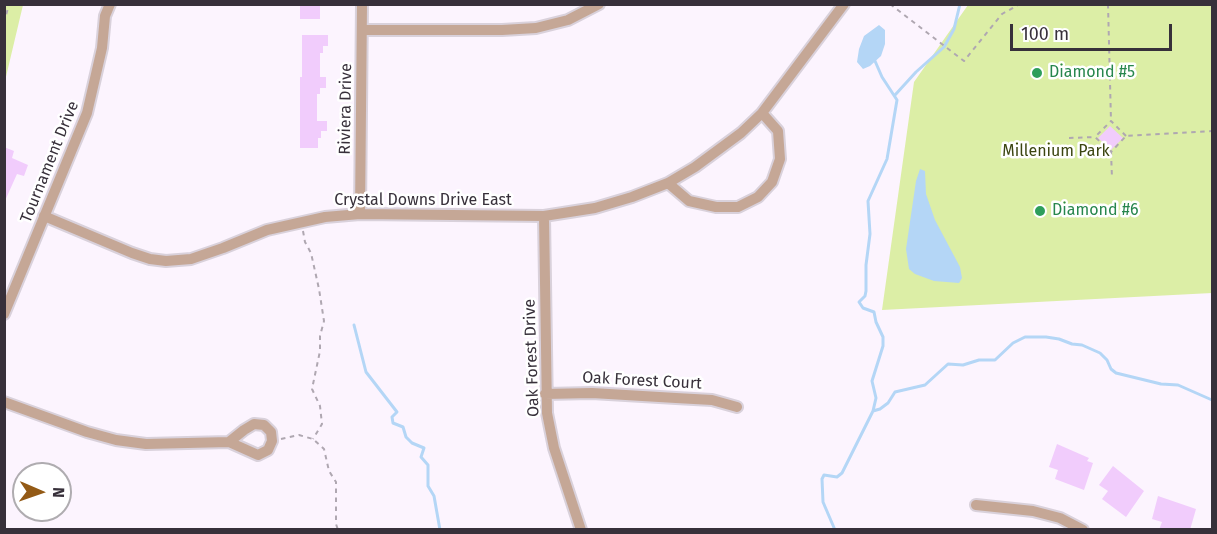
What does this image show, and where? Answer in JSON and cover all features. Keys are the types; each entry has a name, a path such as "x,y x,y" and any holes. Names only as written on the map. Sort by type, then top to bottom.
{"street":[{"name":"Tournament Drive","path":"102,4 105,16"},
{"name":"Tournament Drive","path":"4,314 87,113 102,48 105,16 110,4"},
{"name":"Riviera Drive","path":"360,214 362,4"},
{"path":"362,30 536,28 568,20 599,4"},
{"name":"Crystal Downs Drive East","path":"44,216 132,253 166,261 191,259 267,230 325,217 360,214 544,216 595,208 668,183 720,150 762,113 844,4"},
{"path":"668,183 689,201 716,207 738,207 758,197 772,182 780,159 778,131 762,113"},
{"name":"Oak Forest Drive","path":"544,216 545,394 554,448 581,530"},
{"name":"Oak Forest Court","path":"545,394 592,393 712,400 737,407"},
{"path":"4,402 87,432 116,440 146,444 229,442 258,455 268,450 272,441 271,432 264,426 254,424 229,442"},
{"path":"976,506 1033,511 1060,518 1083,530"}],"path":[{"path":"4,23 9,4"},
{"path":"890,4 964,61 1002,14 1020,4"},
{"path":"1108,4 1111,121 1126,136"},
{"path":"1069,138 1095,137 1111,121"},
{"path":"1111,152 1126,136 1212,131"},
{"path":"1095,137 1111,152 1112,178"},
{"path":"301,221 320,289 324,321 312,388 320,406 322,424 313,439"},
{"path":"272,441 299,435 313,439 324,449 328,471 336,482 338,530"}],"green space":[{"path":"4,5 23,5 5,81"},
{"name":"Millenium Park","path":"968,5 1212,5 1212,293 882,310 914,82"}],"water":[{"path":"879,25 885,30 885,44 881,56 863,69 857,62 859,49 864,36"},
{"path":"920,169 925,171 926,194 935,220 960,267 962,278 959,283 934,281 915,274 909,269 906,249 916,181"}],"building":[{"path":"300,4 320,4 320,19 300,19"},
{"path":"302,35 328,35 328,46 323,46 323,53 320,53 320,77 326,77 326,88 320,88 320,94 317,94 317,121 327,121 327,131 321,131 318,148 300,148"},
{"path":"1110,126 1123,138 1111,150 1098,138"},
{"path":"4,147 14,151 12,158 28,165 24,176 17,174 4,203"},
{"path":"1057,444 1089,458 1087,461 1093,463 1084,490 1055,479 1058,470 1049,467"},
{"path":"1113,466 1144,491 1126,517 1102,499 1108,491 1099,485"},
{"path":"1158,496 1196,509 1190,530 1159,530 1162,522 1152,519"}],"waterway":[{"path":"895,95 944,47 954,29 960,4"},
{"path":"835,530 823,502 822,479 824,475 837,477 842,473 873,411 876,398 872,381 883,346 883,337 874,312 863,308 859,302 865,296 866,291 866,265 870,234 868,201 887,159 897,100 875,61"},
{"path":"354,325 366,372 397,412 392,417 393,423 403,427 406,437 412,443 424,448 421,457 428,465 428,486 434,496 440,530"},
{"path":"873,411 888,403 895,392 925,385 948,364 963,365 979,360 995,360 1013,343 1025,337 1046,337 1082,345 1100,353 1116,373 1161,384 1178,385 1212,400"}],"place":[{"name":"Diamond #5","path":"1037,73"},
{"name":"Diamond #6","path":"1040,211"}]}
